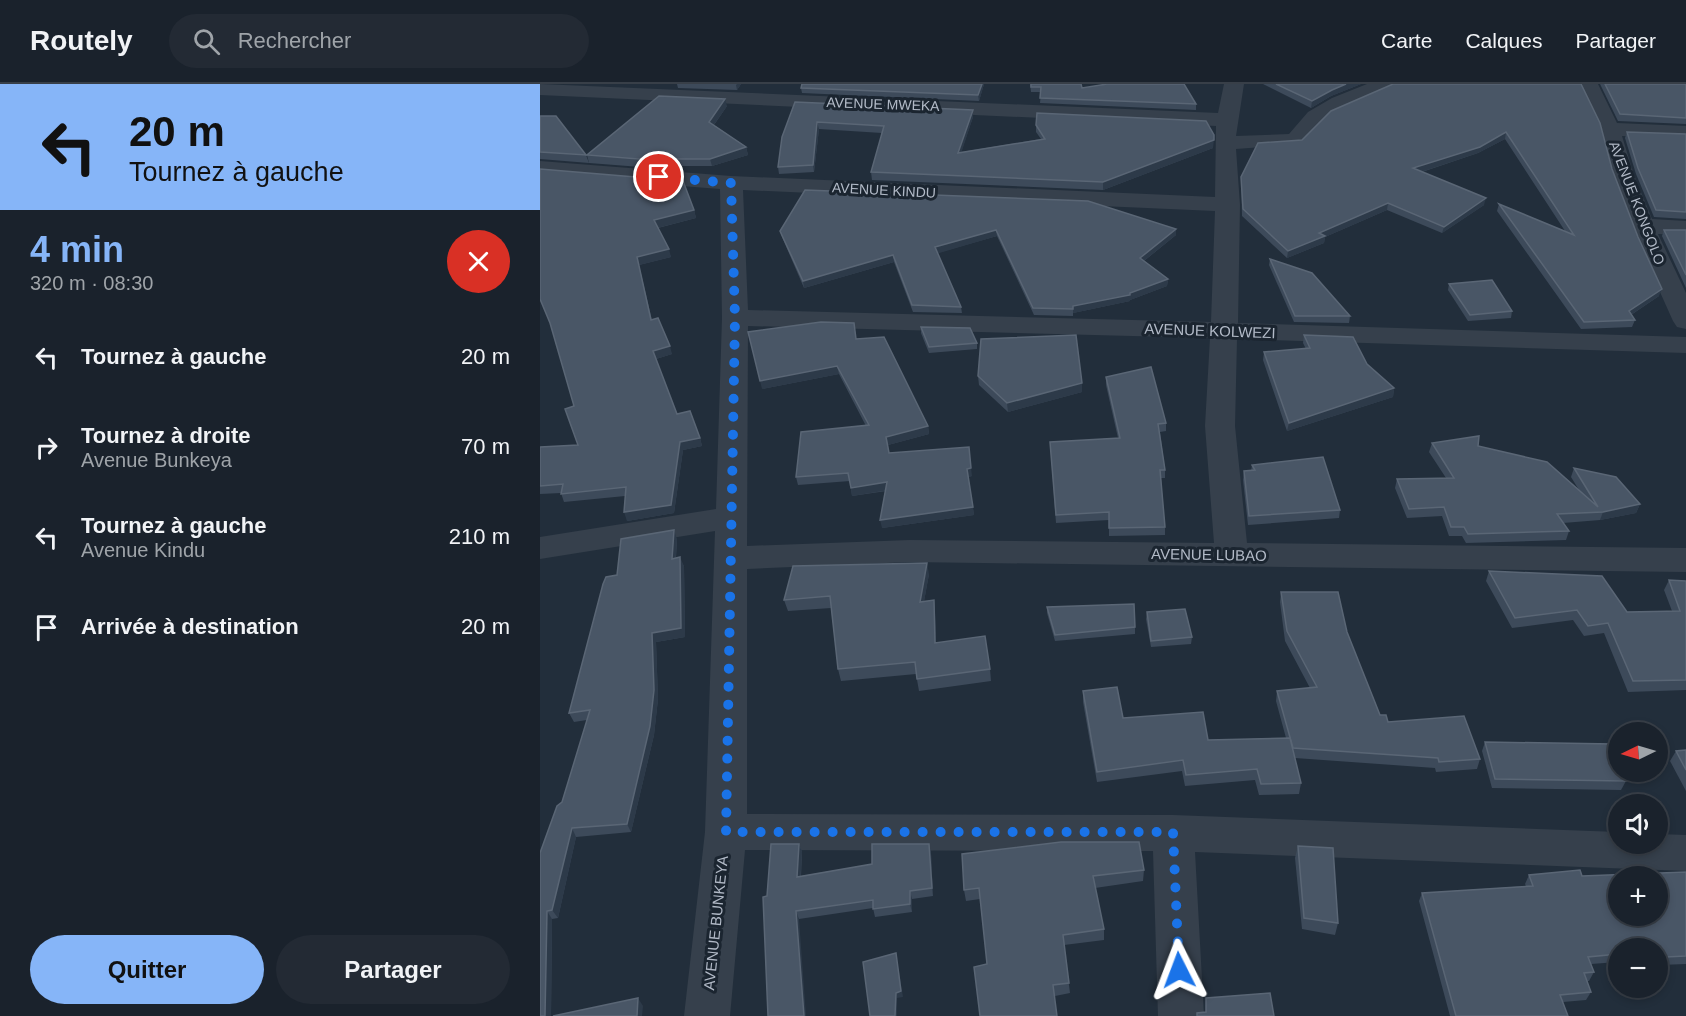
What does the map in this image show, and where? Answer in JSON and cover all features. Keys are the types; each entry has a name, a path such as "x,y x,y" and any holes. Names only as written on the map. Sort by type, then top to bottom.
{"street":[{"path":"1232,555 1220,426 1228,205 1226,132 1234,84"},
{"name":"AVENUE MWEKA","path":"540,88 1226,132 1294,140 1300,136 1304,127 1316,115 1384,84"},
{"name":"AVENUE KONGOLO","path":"1588,84 1610,129 1623,175 1686,321"},
{"path":"1610,129 1686,132"},
{"name":"AVENUE KINDU","path":"540,168 731,183 1228,205"},
{"name":"AVENUE BUNKEYA","path":"707,1016 726,832 735,318 731,183"},
{"path":"1644,226 1686,228"},
{"name":"AVENUE KOLWEZI","path":"735,318 961,322 1686,345"},
{"path":"540,548 730,518"},
{"name":"AVENUE LUBAO","path":"732,558 910,551 1686,560"},
{"path":"726,832 1173,832 1686,853"},
{"path":"1173,832 1181,1016"}],"building":[{"path":"802,84 982,84 978,95 801,88"},
{"path":"1031,84 1081,84 1082,88 1107,84 1184,84 1196,104 1040,98 1041,87 1031,87"},
{"path":"1276,84 1346,84 1312,101"},
{"path":"1393,84 1581,84 1600,123 1612,169 1638,237 1662,289 1629,311 1635,320 1584,322 1499,204 1574,235 1506,132 1480,147 1413,168 1486,198 1444,227 1388,203 1319,233 1325,236 1288,251 1243,209 1241,177 1258,143 1302,140 1331,111"},
{"path":"1605,84 1686,84 1686,118 1620,114"},
{"path":"659,96 725,99 709,122 746,147 710,159 676,159 677,162 587,155"},
{"path":"795,102 973,110 958,153 1045,139 1036,125 1037,113 1206,121 1214,135 1214,140 1103,182 871,172 884,126 817,122 813,165 778,167 782,137"},
{"path":"540,116 556,116 586,155 540,152"},
{"path":"1627,132 1686,134 1686,212 1656,210 1638,168"},
{"path":"540,169 683,181 694,210 654,220 669,249 637,257 651,320 658,318 670,346 653,351 677,414 690,411 700,438 680,442 671,505 624,512 626,487 561,494 563,484 540,486 540,447 578,445 565,409 574,406 550,323 540,299"},
{"path":"805,190 1088,201 1176,229 1140,258 1168,279 1130,293 1130,295 1073,306 1073,309 1033,308 996,230 935,247 961,307 912,305 893,255 803,281 780,231"},
{"path":"1664,230 1686,230 1686,275"},
{"path":"1270,259 1312,273 1350,316 1295,316"},
{"path":"1492,280 1512,311 1470,315 1449,284"},
{"path":"821,322 854,323 856,339 884,337 928,426 886,437 889,453 969,447 971,468 967,469 973,507 880,520 887,482 851,488 848,473 796,477 801,432 869,425 837,366 760,381 748,332"},
{"path":"921,327 970,328 977,343 929,347"},
{"path":"1076,335 1082,383 1007,403 978,376 981,339"},
{"path":"1304,335 1353,337 1367,364 1394,388 1289,423 1264,352 1310,348"},
{"path":"1151,367 1166,423 1158,424 1165,470 1160,470 1165,527 1109,528 1109,512 1056,515 1050,442 1120,438 1106,377"},
{"path":"1479,436 1478,446 1547,462 1598,507 1574,468 1616,477 1640,504 1603,512 1557,514 1569,531 1468,534 1464,527 1451,527 1444,507 1409,509 1397,479 1454,478 1432,443"},
{"path":"1323,457 1340,510 1249,516 1244,471 1255,470 1252,465"},
{"path":"674,530 672,559 680,557 681,628 652,633 654,690 650,726 627,824 572,828 552,910 547,911 545,1016 540,1016 540,853 557,806 562,802 590,710 569,713 603,584 606,577 617,575 621,539"},
{"path":"927,563 920,602 934,600 935,643 985,636 990,669 917,679 915,662 838,669 830,596 784,600 793,566"},
{"path":"1489,571 1602,576 1627,612 1680,611 1669,580 1686,581 1686,680 1633,681 1608,623 1588,626 1577,610 1515,618"},
{"path":"1281,592 1338,592 1347,632 1380,715 1386,715 1388,722 1464,716 1480,759 1439,762 1438,758 1293,748 1277,691 1317,687 1287,631"},
{"path":"1134,604 1135,627 1055,635 1047,607"},
{"path":"1185,609 1192,637 1151,641 1147,612"},
{"path":"1117,687 1123,718 1203,712 1208,740 1290,738 1301,783 1261,784 1257,769 1186,775 1183,760 1097,772 1083,691"},
{"path":"1485,742 1608,744 1608,781 1495,779"},
{"path":"1686,750 1686,770 1676,751"},
{"path":"1061,842 1139,842 1144,870 1093,876 1104,929 1063,935 1069,983 1053,985 1057,1016 980,1016 974,967 987,964 979,888 964,890 962,854"},
{"path":"771,844 799,844 797,877 872,864 872,844 929,844 932,888 910,891 910,904 873,909 873,900 796,911 804,1016 768,1016 763,897 767,896"},
{"path":"1298,846 1333,848 1338,923 1304,918"},
{"path":"1580,870 1582,876 1608,875 1608,926 1668,926 1668,873 1686,872 1686,956 1668,957 1668,938 1608,938 1608,955 1588,957 1594,972 1584,973 1591,992 1560,995 1568,1016 1456,1016 1422,893 1533,886 1529,875"},
{"path":"896,953 901,991 896,993 895,1016 870,1016 863,962"},
{"path":"1270,993 1274,1016 1197,1016 1197,1013 1206,1012 1206,998"},
{"path":"638,998 637,1016 553,1016"}],"route":[{"path":"659,177 731,183 735,318 726,832 1173,832 1179,970"}]}
